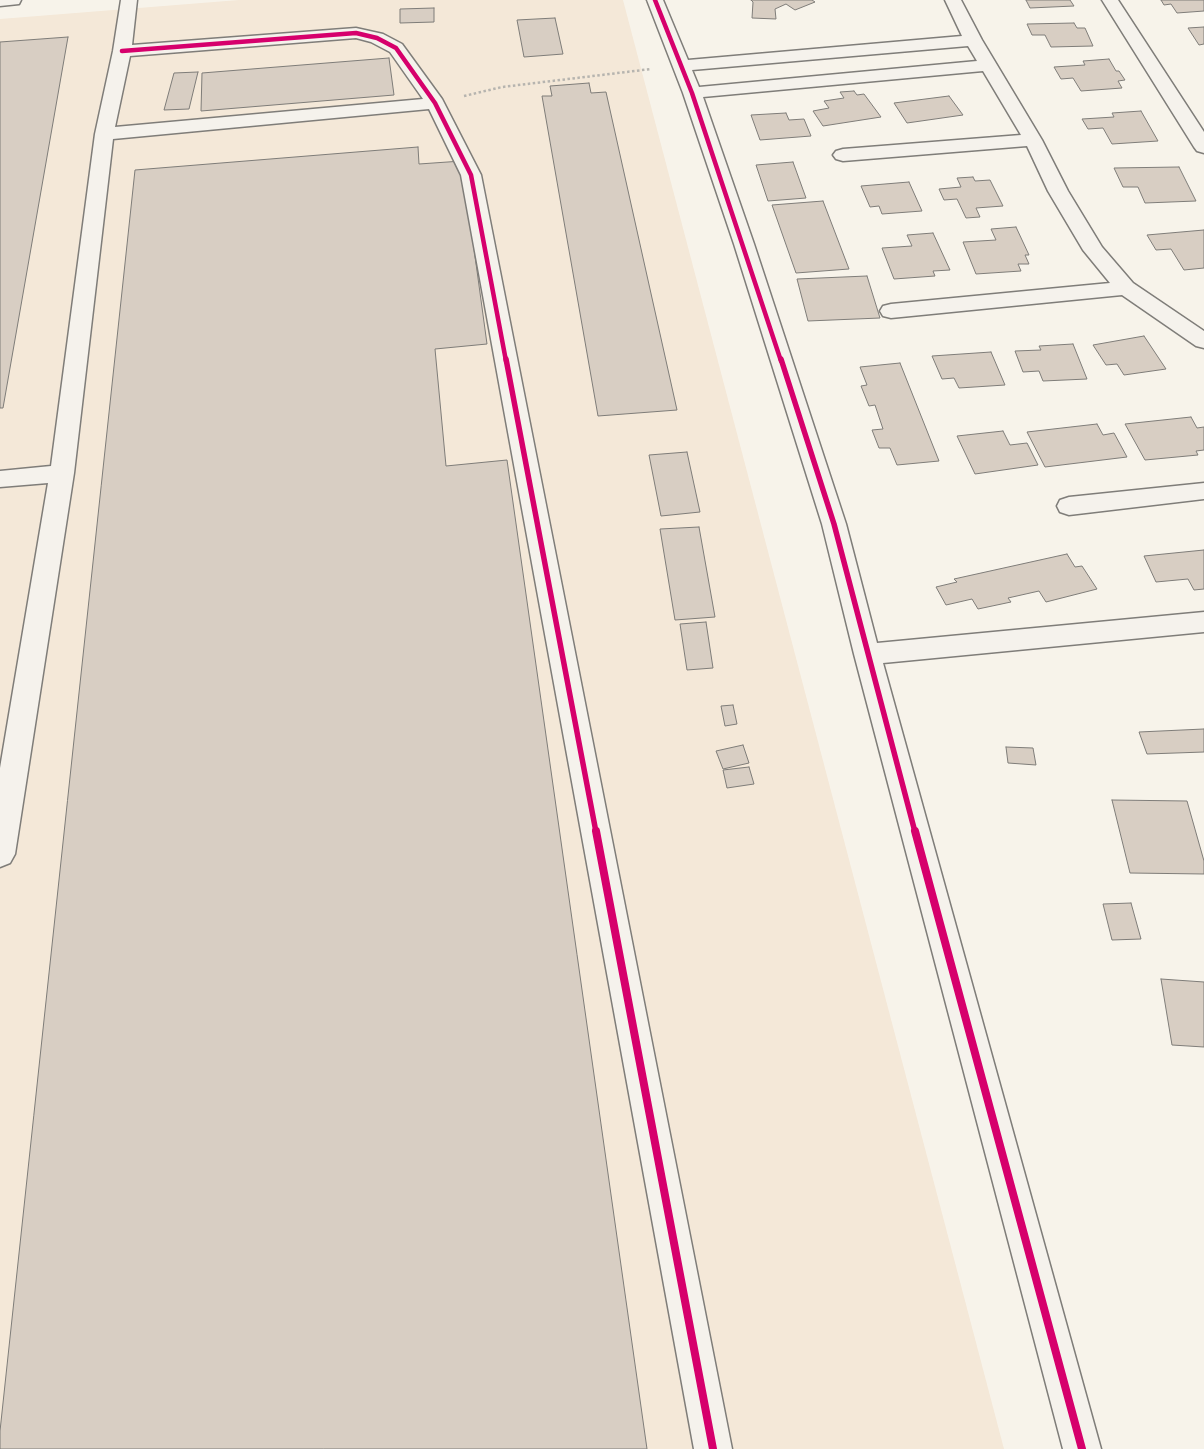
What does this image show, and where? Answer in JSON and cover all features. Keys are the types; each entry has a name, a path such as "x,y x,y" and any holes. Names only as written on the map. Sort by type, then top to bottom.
{"street":[{"path":"0,1 13,0"},
{"path":"0,854 62,473 104,134 122,50 129,0"},
{"path":"655,0 682,66 744,244 834,524 1082,1449"},
{"path":"953,0 973,40 1033,140 1058,191 1093,250 1126,288 1202,344"},
{"path":"1110,0 1204,147"},
{"path":"122,50 356,33 377,38 396,48 435,103 472,175 712,1449"},
{"path":"682,66 973,40"},
{"path":"692,94 988,66"},
{"path":"104,134 435,103"},
{"path":"843,155 1033,140"},
{"path":"891,311 1126,288"},
{"path":"0,479 62,473"},
{"path":"1069,506 1204,491"},
{"path":"868,654 1204,622"}],"path":[{"path":"435,103 502,87 682,66"}],"shaded area":[{"path":"239,0 623,0 1004,1449 0,1449 0,19"}],"building":[{"path":"751,0 812,0 815,2 795,10 786,4 775,9 776,19 752,18 753,2"},
{"path":"1026,0 1070,0 1074,6 1030,8"},
{"path":"1161,0 1204,0 1204,11 1177,13 1171,4 1164,5"},
{"path":"434,8 434,22 400,23 400,9"},
{"path":"555,18 563,54 524,57 517,20"},
{"path":"1074,23 1077,28 1085,28 1093,46 1051,47 1045,35 1032,35 1027,24"},
{"path":"1204,27 1204,44 1199,45 1188,28"},
{"path":"68,37 3,408 0,408 0,42"},
{"path":"389,58 394,95 201,111 202,73"},
{"path":"1109,59 1116,71 1119,71 1125,80 1118,81 1122,88 1081,91 1073,78 1061,79 1054,67 1085,65 1083,61"},
{"path":"198,72 189,109 164,110 174,73"},
{"path":"589,83 591,93 606,92 677,410 598,416 542,96 552,96 550,86"},
{"path":"854,91 857,95 864,94 881,117 823,126 813,111 829,108 824,101 844,98 840,92"},
{"path":"949,96 963,115 907,123 894,103"},
{"path":"1141,111 1158,141 1112,144 1103,128 1088,129 1082,119 1114,117 1112,113"},
{"path":"786,113 789,120 804,119 811,136 760,140 751,115"},
{"path":"418,147 419,164 462,161 487,344 435,349 446,466 507,460 647,1449 0,1449 0,1431 135,170"},
{"path":"793,162 806,198 768,201 756,165"},
{"path":"1179,167 1196,201 1145,203 1138,187 1123,187 1114,168"},
{"path":"973,177 975,181 990,180 1003,206 976,208 980,217 966,218 957,199 944,200 939,189 961,187 957,178"},
{"path":"909,182 922,211 882,214 879,206 870,207 861,186"},
{"path":"823,201 849,269 796,273 772,205"},
{"path":"1016,227 1029,255 1025,255 1029,264 1018,264 1021,271 976,274 963,242 996,240 991,229"},
{"path":"1204,230 1204,268 1184,270 1171,249 1156,250 1147,235"},
{"path":"933,233 950,270 933,271 935,276 894,279 882,248 912,246 907,235"},
{"path":"867,276 880,318 808,321 797,279"},
{"path":"1144,336 1166,369 1124,375 1117,364 1106,365 1093,345"},
{"path":"1073,344 1087,379 1043,381 1039,371 1023,372 1015,351 1041,350 1039,346"},
{"path":"991,352 1005,385 959,388 954,378 942,379 932,356"},
{"path":"900,363 939,461 897,465 890,448 879,448 872,430 883,429 875,405 869,406 861,386 867,385 860,367"},
{"path":"1191,417 1197,428 1204,427 1204,450 1196,451 1198,455 1145,460 1125,424"},
{"path":"1097,424 1103,435 1114,433 1127,457 1045,467 1027,432"},
{"path":"1003,431 1010,445 1027,443 1038,465 975,474 957,436"},
{"path":"687,452 700,512 661,516 649,455"},
{"path":"699,527 715,617 675,620 660,529"},
{"path":"1204,550 1204,589 1194,590 1188,579 1156,582 1144,556"},
{"path":"1067,554 1075,567 1082,566 1097,589 1046,602 1039,591 1008,598 1011,602 978,609 972,599 946,605 936,587 957,582 954,579"},
{"path":"706,622 713,668 687,670 680,624"},
{"path":"733,705 737,724 725,726 721,706"},
{"path":"1204,729 1204,752 1147,754 1139,732"},
{"path":"743,745 749,763 723,769 716,751"},
{"path":"1006,747 1033,748 1036,765 1008,763"},
{"path":"749,767 754,784 727,788 723,770"},
{"path":"1112,800 1187,801 1204,861 1204,874 1130,873"},
{"path":"1131,903 1141,939 1112,940 1103,904"},
{"path":"1161,979 1204,982 1204,1047 1172,1045"}],"cycle path":[{"path":"655,0 692,93 744,244 834,524 867,654 1082,1449"},
{"path":"122,51 356,33 377,38 396,48 435,103 471,175 713,1449"}]}
